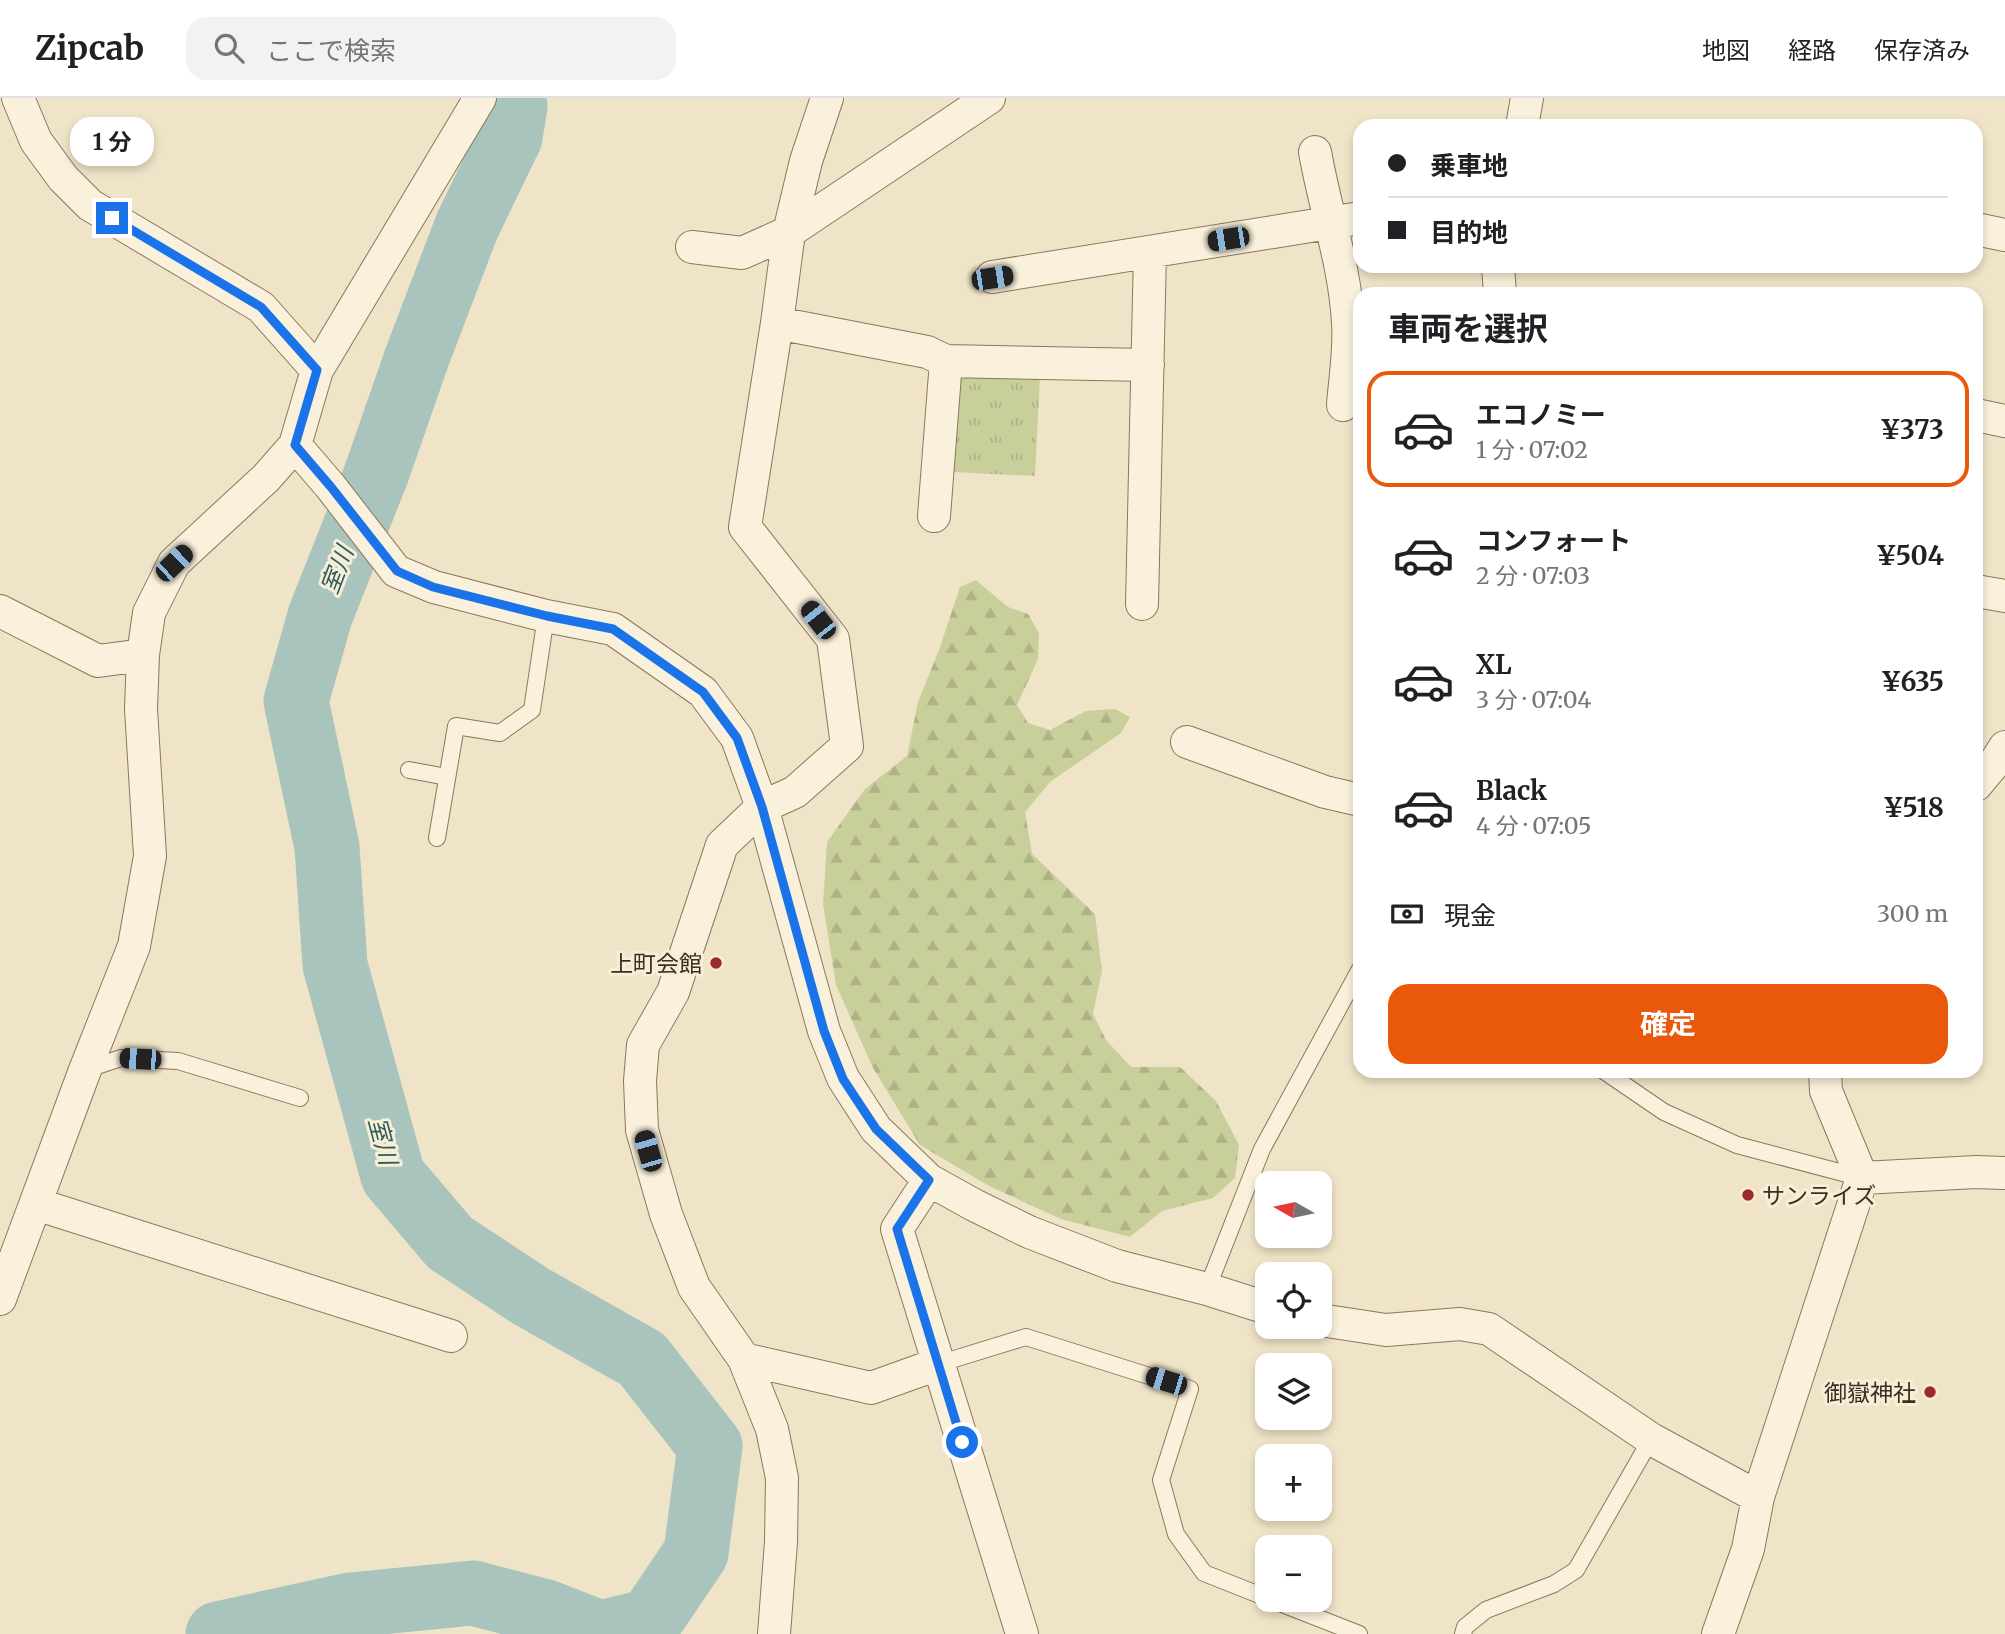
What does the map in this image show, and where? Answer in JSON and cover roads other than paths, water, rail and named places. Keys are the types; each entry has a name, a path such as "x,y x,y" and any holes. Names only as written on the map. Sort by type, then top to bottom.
{"street":[{"path":"18,98 36,141 63,178 90,205 261,307 317,370"},
{"path":"774,1634 781,1542 782,1478 772,1429 744,1359 694,1287 666,1213 642,1130 640,1081 643,1045 673,992 722,845 762,807 795,792 847,746 833,639 744,527 789,232 806,161 827,98"},
{"path":"692,247 742,253 789,232 989,98"},
{"path":"1523,119 1527,98"},
{"path":"0,1299 134,946 150,856 141,709 143,655 149,613 174,563 266,478 295,445 317,370 479,99"},
{"path":"1315,152 1324,201 1346,220 1348,323 1343,405"},
{"path":"992,278 1346,220"},
{"path":"1983,230 2005,235"},
{"path":"1142,604 1150,252"},
{"path":"777,323 927,352 946,361 1149,365"},
{"path":"934,516 946,361"},
{"path":"1983,416 2005,421"},
{"path":"295,445 397,571 433,587 547,616 613,629 703,692 737,738 762,807 824,1031 843,1079 876,1129 929,1180 1029,1232 1117,1265 1255,1304"},
{"path":"1983,592 2005,596"},
{"path":"0,611 99,661 143,655"},
{"path":"1187,742 1325,792 1353,798"},
{"path":"1983,772 1992,756"},
{"path":"1718,1634 1748,1549 1758,1497 1862,1178 1826,1091 1825,1078"},
{"path":"1862,1178 2005,1173"},
{"path":"929,1180 897,1229 1021,1634"},
{"path":"36,1203 451,1336"},
{"path":"1332,1322 1386,1330 1460,1324 1489,1329 1651,1439 1758,1497"},
{"path":"744,1359 871,1388 938,1364"}],"lane":[{"path":"437,838 456,726 500,733 532,710 547,616"},
{"path":"409,770 447,777"},
{"path":"1207,1289 1262,1149 1353,981"},
{"path":"85,1070 121,1058 178,1061 300,1098"},
{"path":"1614,1078 1664,1112 1737,1145 1862,1178"},
{"path":"938,1364 1026,1338 1190,1389 1161,1480 1176,1534 1204,1573 1255,1593"},
{"path":"1463,1634 1465,1627 1486,1611 1554,1584 1576,1570 1651,1439"},
{"path":"1303,1612 1359,1634"}],"waterway":[{"name":"室川","path":"218,1634 350,1605 473,1593 546,1612 600,1633 650,1621 696,1553 710,1446 642,1359 532,1297 450,1243 393,1176 335,965 327,847 296,701 320,616 377,472 417,357 467,226 510,137 515,106 513,98"}],"place":[{"name":"上町会館","path":"716,963"},
{"name":"サンライズ","path":"1748,1195"},
{"name":"御嶽神社","path":"1930,1392"}]}
